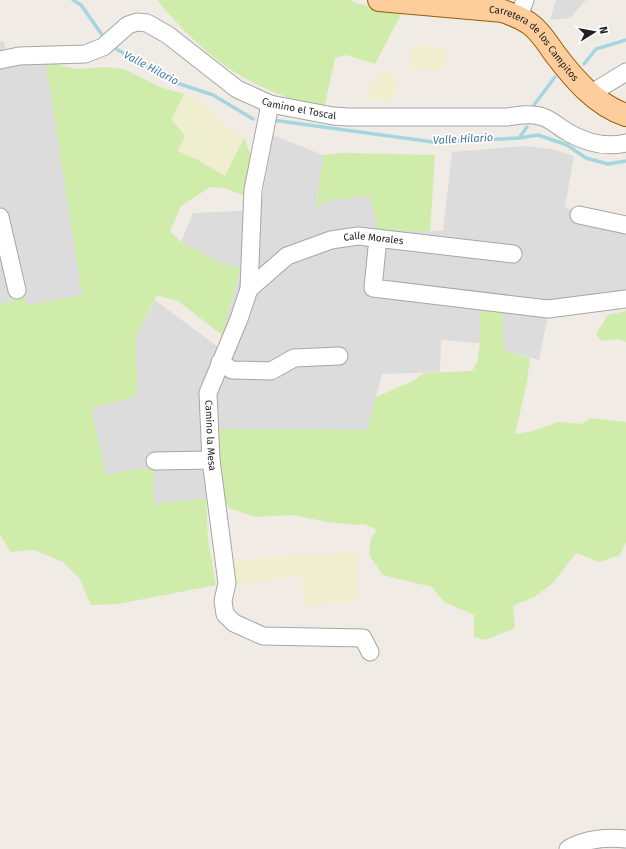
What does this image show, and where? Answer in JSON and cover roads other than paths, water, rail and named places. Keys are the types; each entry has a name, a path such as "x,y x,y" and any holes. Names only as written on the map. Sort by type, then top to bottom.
{"main road":[{"name":"Carretera de los Campitos","path":"380,0 503,11 522,8 531,25 544,37 555,54 590,94 615,111 626,115"}],"street":[{"name":"Camino el Toscal","path":"0,60 19,56 85,54 103,47 128,25 138,22 147,23 168,35 237,89 270,104 333,116 349,117 542,116 569,133 594,144 604,145 626,143"},
{"path":"590,94 626,72"},
{"name":"Camino la Mesa","path":"270,104 253,190 249,289 239,319 208,393 211,460 227,583 223,601 224,614 234,623 263,636 363,638 370,652"},
{"path":"579,215 626,225"},
{"path":"0,217 18,290"},
{"name":"Calle Morales","path":"249,289 286,256 331,240 358,236 513,254"},
{"path":"378,238 373,288 548,309 626,299"},
{"path":"220,362 232,370 271,371 294,358 339,356"},
{"path":"154,461 211,460"},
{"path":"568,849 574,845 589,840 612,838 626,839"}],"waterway":[{"name":"Valle Hilario","path":"73,0 81,5 105,39"},
{"path":"584,64 596,49 626,40"},
{"name":"Valle Hilario","path":"113,47 174,82 213,95 253,119"},
{"path":"534,105 555,77"},
{"name":"Valle Hilario","path":"272,120 433,142 519,138 538,135 567,145 586,158 608,164 626,161"},
{"path":"519,138 527,127"}]}
